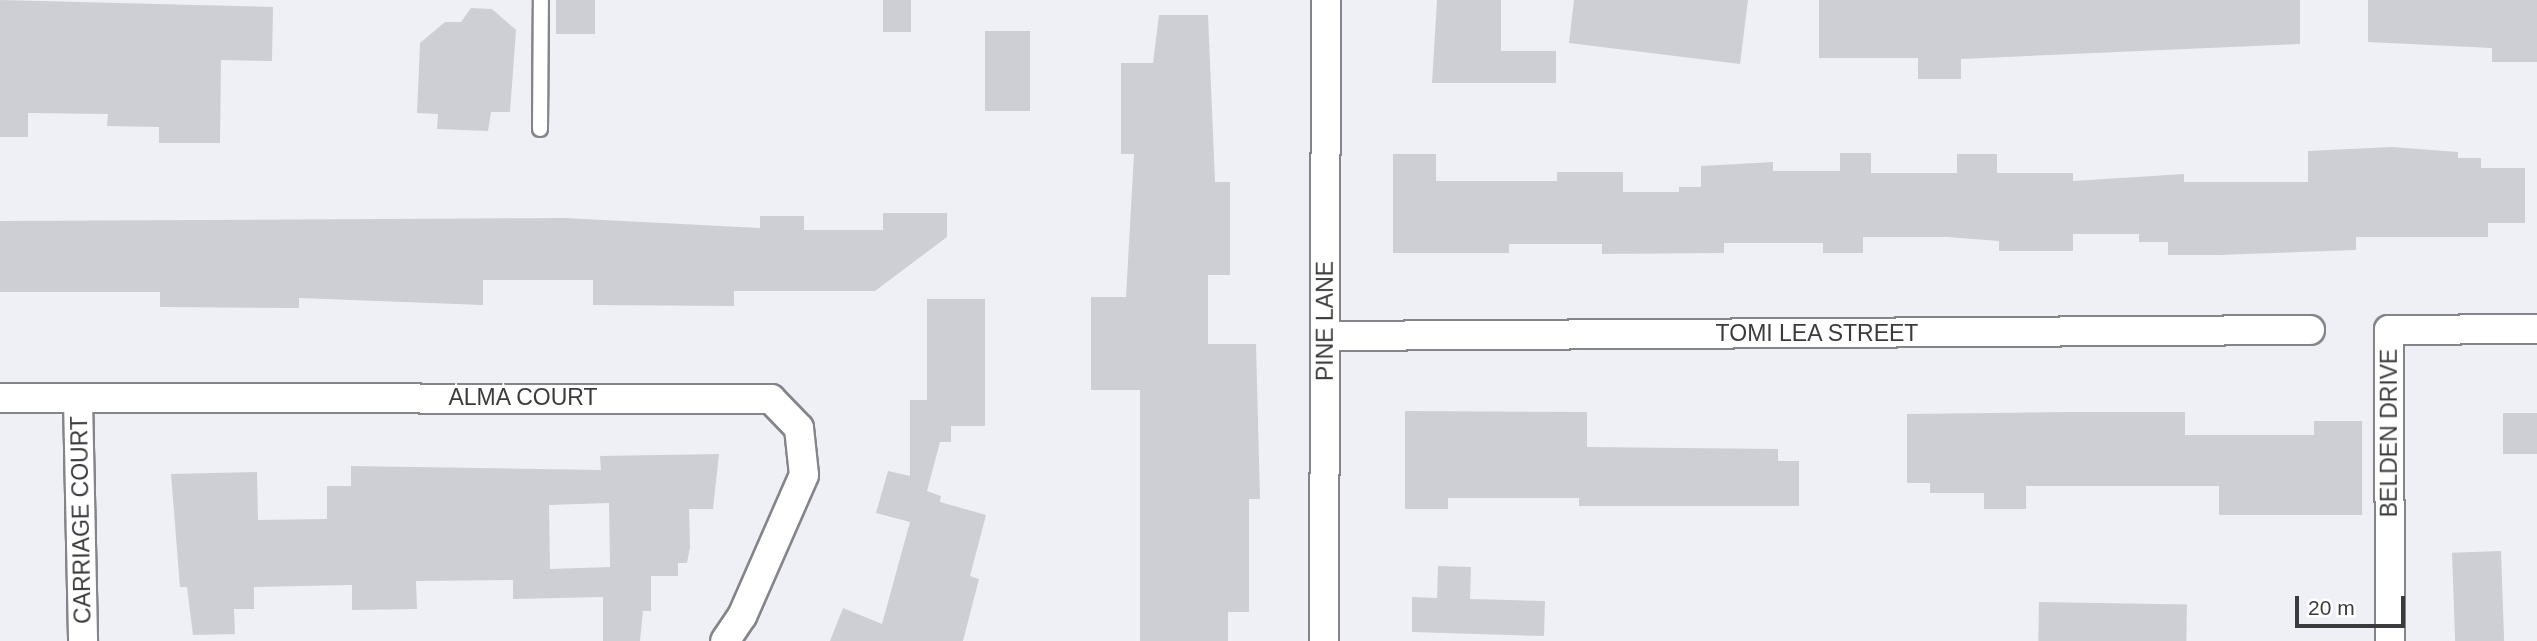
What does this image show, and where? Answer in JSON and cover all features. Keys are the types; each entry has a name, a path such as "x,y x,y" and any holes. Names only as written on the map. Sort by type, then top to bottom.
{"street":[{"name":"PINE LANE","path":"1324,641 1326,0"},
{"name":"BELDEN DRIVE","path":"2390,641 2389,330 2537,329"},
{"name":"TOMI LEA STREET","path":"1325,336 2310,330"},
{"name":"ALMA COURT","path":"0,398 771,399 799,428 804,475 742,616 724,641"},
{"name":"CARRIAGE COURT","path":"78,399 83,641"}],"lane":[{"path":"540,129 541,0"}],"building":[{"path":"0,0 273,7 272,61 221,60 220,143 159,143 159,127 107,126 108,114 28,113 28,137 0,137"},
{"path":"556,0 595,0 595,34 556,34"},
{"path":"883,0 911,0 911,32 883,32"},
{"path":"1437,0 1501,0 1501,51 1556,51 1556,83 1432,83"},
{"path":"1574,0 1748,0 1740,64 1569,43"},
{"path":"1819,0 2300,0 2300,44 1961,59 1961,79 1918,79 1918,58 1819,58"},
{"path":"2368,0 2537,0 2537,62 2492,62 2492,48 2368,42"},
{"path":"471,8 492,9 516,30 510,112 491,112 488,131 437,129 438,114 417,113 420,43 445,22 461,22"},
{"path":"1159,15 1208,15 1215,182 1230,182 1230,275 1208,275 1208,344 1256,344 1260,499 1249,499 1249,612 1228,612 1228,641 1140,641 1140,390 1091,390 1091,297 1126,297 1134,154 1121,154 1121,63 1153,63"},
{"path":"985,31 1030,31 1030,111 985,111"},
{"path":"2392,147 2458,152 2458,158 2481,158 2481,168 2525,168 2525,223 2488,223 2488,237 2356,237 2356,250 2218,255 2168,255 2168,242 2139,242 2139,234 2073,234 2073,251 1999,251 1999,241 1947,237 1863,237 1863,253 1823,253 1823,243 1724,243 1724,253 1602,254 1602,244 1509,244 1509,253 1393,253 1393,154 1436,154 1436,181 1557,181 1557,172 1623,172 1623,192 1679,192 1679,187 1701,187 1701,166 1773,162 1773,171 1840,171 1840,153 1871,153 1871,173 1957,173 1957,154 1997,154 1997,173 2073,173 2073,181 2184,174 2184,182 2308,182 2308,151"},
{"path":"883,213 947,213 947,237 875,291 734,291 734,306 593,305 593,280 483,280 483,305 299,298 299,308 160,307 160,292 0,292 0,221 564,218 760,228 760,216 804,216 804,230 883,230"},
{"path":"927,299 985,299 985,426 951,426 951,442 940,442 927,491 941,496 940,502 986,515 970,576 979,579 963,641 830,641 843,608 882,624 910,522 876,513 888,471 910,476 910,400 927,400"},
{"path":"1405,411 1587,412 1587,447 1778,449 1778,461 1799,461 1799,506 1579,506 1579,498 1448,498 1448,509 1405,509"},
{"path":"2185,412 2185,435 2314,435 2314,421 2362,421 2362,515 2219,515 2219,486 2026,486 2026,509 1984,509 1984,493 1930,493 1930,483 1907,483 1907,414"},
{"path":"2503,413 2537,413 2537,454 2503,454"},
{"path":"719,454 713,509 689,509 690,547 687,563 678,563 678,576 651,576 651,611 643,611 640,641 603,641 603,597 513,599 513,580 416,581 417,609 352,610 352,585 254,587 254,609 234,609 235,634 193,635 187,587 180,587 171,474 257,472 258,520 327,519 327,486 351,486 351,466 601,470 600,456","holes":["609,503 610,567 550,569 549,505"]},
{"path":"2501,551 2504,641 2455,641 2452,553"},
{"path":"1438,566 1471,567 1470,599 1545,601 1544,636 1412,632 1412,597 1437,598"},
{"path":"2039,602 2187,605 2186,641 2038,641"}]}
